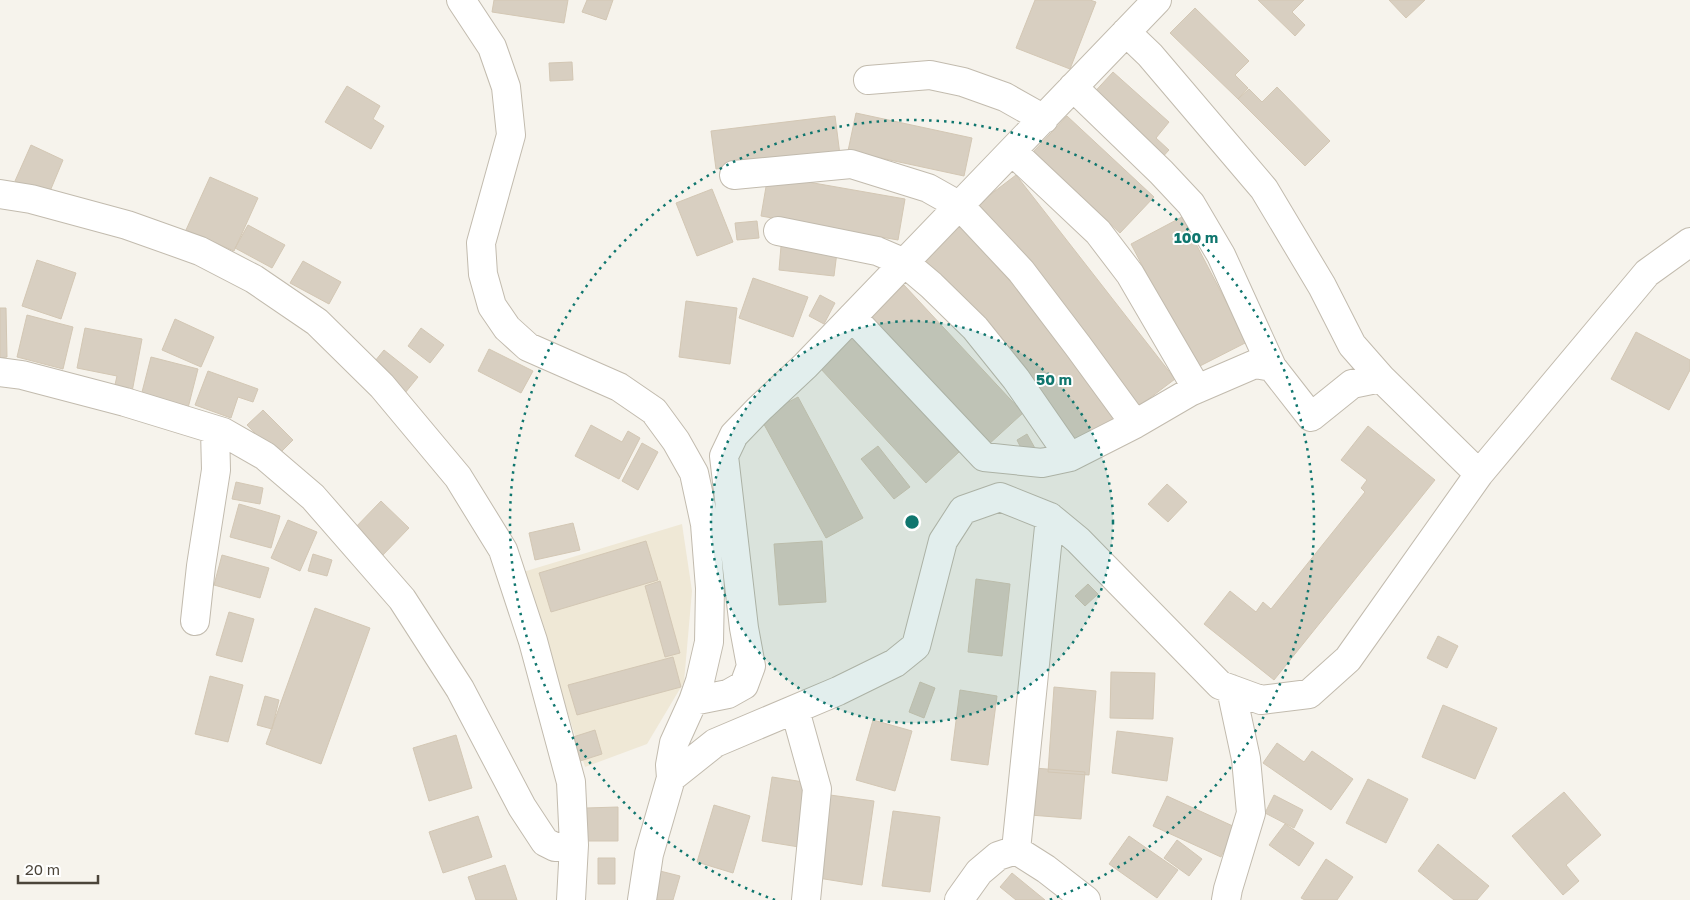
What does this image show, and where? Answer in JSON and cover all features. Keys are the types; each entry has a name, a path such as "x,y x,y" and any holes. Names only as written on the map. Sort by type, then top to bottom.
{"street":[{"path":"461,0 492,47 506,88 511,135 481,243 483,274 492,306 507,328 528,347 619,387 654,411 676,441 694,473 705,524 710,597 709,642 700,681 674,743 670,765 671,778 649,854 642,900"},
{"path":"693,701 728,694 744,685 751,666 744,628 724,456 734,435 805,366 1044,119 1126,32 1148,3"},
{"path":"1126,32 1150,55 1264,189 1322,286 1352,345 1381,378 1479,474"},
{"path":"868,80 930,75 963,82 1005,97 1044,119"},
{"path":"1073,88 1161,172 1191,204 1221,255 1272,367 1311,417 1352,384 1381,378"},
{"path":"1012,151 1098,232 1130,274 1197,389"},
{"path":"734,175 851,164 928,188 960,206 1021,272 1135,424"},
{"path":"0,194 31,199 127,225 200,250 254,279 317,322 382,386 458,477 503,550 533,642 571,782 574,845 571,900"},
{"path":"778,231 877,251 904,263 931,285 974,328 1016,379 1070,457"},
{"path":"671,778 715,743 838,692 895,663 916,646 943,541 963,510 1000,497 1050,518 1078,540 1220,685 1261,700 1309,694 1348,659 1479,474 1647,273 1690,242"},
{"path":"852,317 984,457 1042,463 1070,457 1135,424 1197,389 1256,364 1272,367"},
{"path":"0,372 22,375 126,402 223,432 265,456 313,498 402,599 460,689 522,806 545,842 556,847 574,845"},
{"path":"195,621 201,566 216,470 215,430"},
{"path":"1016,850 1050,518"},
{"path":"1226,900 1251,813 1246,759 1231,689"},
{"path":"794,710 817,789 806,900"},
{"path":"958,900 980,872 998,856 1016,850"},
{"path":"1016,850 1046,869 1086,900"}],"shaded area":[{"path":"682,524 692,591 684,682 647,744 585,767 523,572"}],"building":[{"path":"494,0 568,0 564,23 492,12"},
{"path":"587,0 613,0 606,20 582,12"},
{"path":"1035,0 1090,0 1096,2 1070,69 1016,48"},
{"path":"1258,0 1304,0 1292,12 1305,25 1295,36"},
{"path":"1389,0 1425,0 1406,18"},
{"path":"1195,8 1249,61 1235,75 1248,88 1238,99 1170,33"},
{"path":"572,62 573,80 550,81 549,63"},
{"path":"1113,72 1169,122 1156,138 1169,150 1159,161 1089,98"},
{"path":"347,86 380,106 373,119 384,126 371,149 325,122"},
{"path":"1277,87 1330,141 1305,166 1238,99 1249,89 1262,102"},
{"path":"856,113 972,138 964,176 848,151"},
{"path":"835,116 840,155 716,169 711,131"},
{"path":"1067,116 1154,197 1120,233 1033,152"},
{"path":"31,145 63,160 48,196 15,181"},
{"path":"768,175 905,199 898,240 761,216"},
{"path":"1016,175 1175,379 1138,407 978,204"},
{"path":"210,177 258,198 234,251 186,230"},
{"path":"712,189 733,242 697,256 676,203"},
{"path":"1182,217 1247,342 1196,368 1131,244"},
{"path":"757,221 759,238 737,240 735,223"},
{"path":"958,224 1049,324 1115,419 1074,448 1012,356 925,260"},
{"path":"248,225 285,245 272,268 235,248"},
{"path":"781,246 837,252 834,276 779,270"},
{"path":"37,260 76,273 61,319 22,306"},
{"path":"303,261 341,282 329,304 290,283"},
{"path":"753,278 808,297 793,337 739,318"},
{"path":"904,285 1023,413 988,445 869,317"},
{"path":"820,295 835,303 824,324 809,316"},
{"path":"686,301 737,308 730,364 679,357"},
{"path":"0,308 6,308 7,357 0,358"},
{"path":"27,315 73,327 63,369 17,357"},
{"path":"175,319 214,337 201,367 162,350"},
{"path":"85,328 142,339 132,392 114,389 117,376 77,368"},
{"path":"421,328 444,345 430,363 408,346"},
{"path":"1636,332 1690,360 1690,370 1669,410 1611,379"},
{"path":"854,337 959,452 926,483 820,368"},
{"path":"489,349 533,371 521,393 478,371"},
{"path":"384,350 418,377 405,393 371,366"},
{"path":"151,357 198,369 188,408 141,396"},
{"path":"208,371 258,389 253,402 238,397 231,418 195,405"},
{"path":"798,397 863,518 826,538 760,417"},
{"path":"263,410 293,440 277,456 247,425"},
{"path":"591,425 622,442 628,431 640,438 619,479 575,456"},
{"path":"1368,426 1435,480 1274,680 1204,624 1230,591 1256,612 1263,602 1271,609 1365,492 1361,488 1367,480 1341,460"},
{"path":"1027,434 1036,450 1025,456 1017,440"},
{"path":"642,443 658,452 638,490 622,481"},
{"path":"878,446 910,487 894,499 861,459"},
{"path":"236,482 263,488 260,504 232,499"},
{"path":"1167,484 1187,502 1168,522 1148,504"},
{"path":"381,501 409,528 380,558 352,531"},
{"path":"239,504 280,516 271,548 230,537"},
{"path":"288,520 317,532 300,571 271,558"},
{"path":"573,523 580,550 535,560 529,533"},
{"path":"646,541 658,580 551,612 539,573"},
{"path":"822,541 826,602 779,605 774,544"},
{"path":"313,554 332,560 327,576 308,571"},
{"path":"222,555 269,568 260,598 214,585"},
{"path":"976,579 1010,584 1002,656 968,652"},
{"path":"660,581 680,653 665,657 645,586"},
{"path":"1088,584 1098,594 1085,606 1075,596"},
{"path":"315,608 370,628 321,764 266,744"},
{"path":"229,612 254,619 242,662 216,655"},
{"path":"1438,636 1458,646 1447,668 1427,658"},
{"path":"673,657 681,687 577,715 568,685"},
{"path":"1111,672 1155,673 1153,719 1110,718"},
{"path":"210,676 243,685 228,742 195,734"},
{"path":"920,682 935,688 924,718 909,712"},
{"path":"1054,687 1096,691 1089,775 1048,772"},
{"path":"960,690 997,696 988,765 951,760"},
{"path":"265,696 279,700 272,729 257,725"},
{"path":"1443,705 1497,728 1475,779 1422,757"},
{"path":"873,720 912,731 895,791 856,780"},
{"path":"595,730 602,754 577,762 570,738"},
{"path":"1117,731 1173,738 1167,781 1112,773"},
{"path":"456,735 472,788 429,801 413,748"},
{"path":"1277,743 1304,762 1312,751 1353,779 1331,810 1263,763"},
{"path":"1034,768 1085,772 1081,819 1030,815"},
{"path":"772,777 810,783 799,847 762,841"},
{"path":"1368,779 1408,799 1386,843 1346,823"},
{"path":"1564,792 1601,835 1566,865 1579,881 1563,895 1512,836"},
{"path":"830,795 874,801 862,885 818,878"},
{"path":"1274,795 1303,810 1294,828 1265,813"},
{"path":"1167,796 1235,827 1221,857 1153,826"},
{"path":"714,805 750,816 733,873 697,862"},
{"path":"618,807 618,841 587,841 586,808"},
{"path":"893,811 940,817 930,892 882,886"},
{"path":"478,816 492,857 443,873 429,832"},
{"path":"1285,824 1314,843 1299,866 1269,845"},
{"path":"1129,836 1178,870 1157,898 1109,864"},
{"path":"1177,840 1202,859 1189,876 1164,858"},
{"path":"1438,844 1489,886 1477,900 1454,900 1418,871"},
{"path":"598,858 615,858 615,884 598,884"},
{"path":"1326,859 1353,877 1337,900 1305,900 1301,898"},
{"path":"505,865 517,900 476,900 468,877"},
{"path":"660,871 680,876 673,900 651,900"},
{"path":"1012,873 1045,900 1016,900 1000,887"}]}
